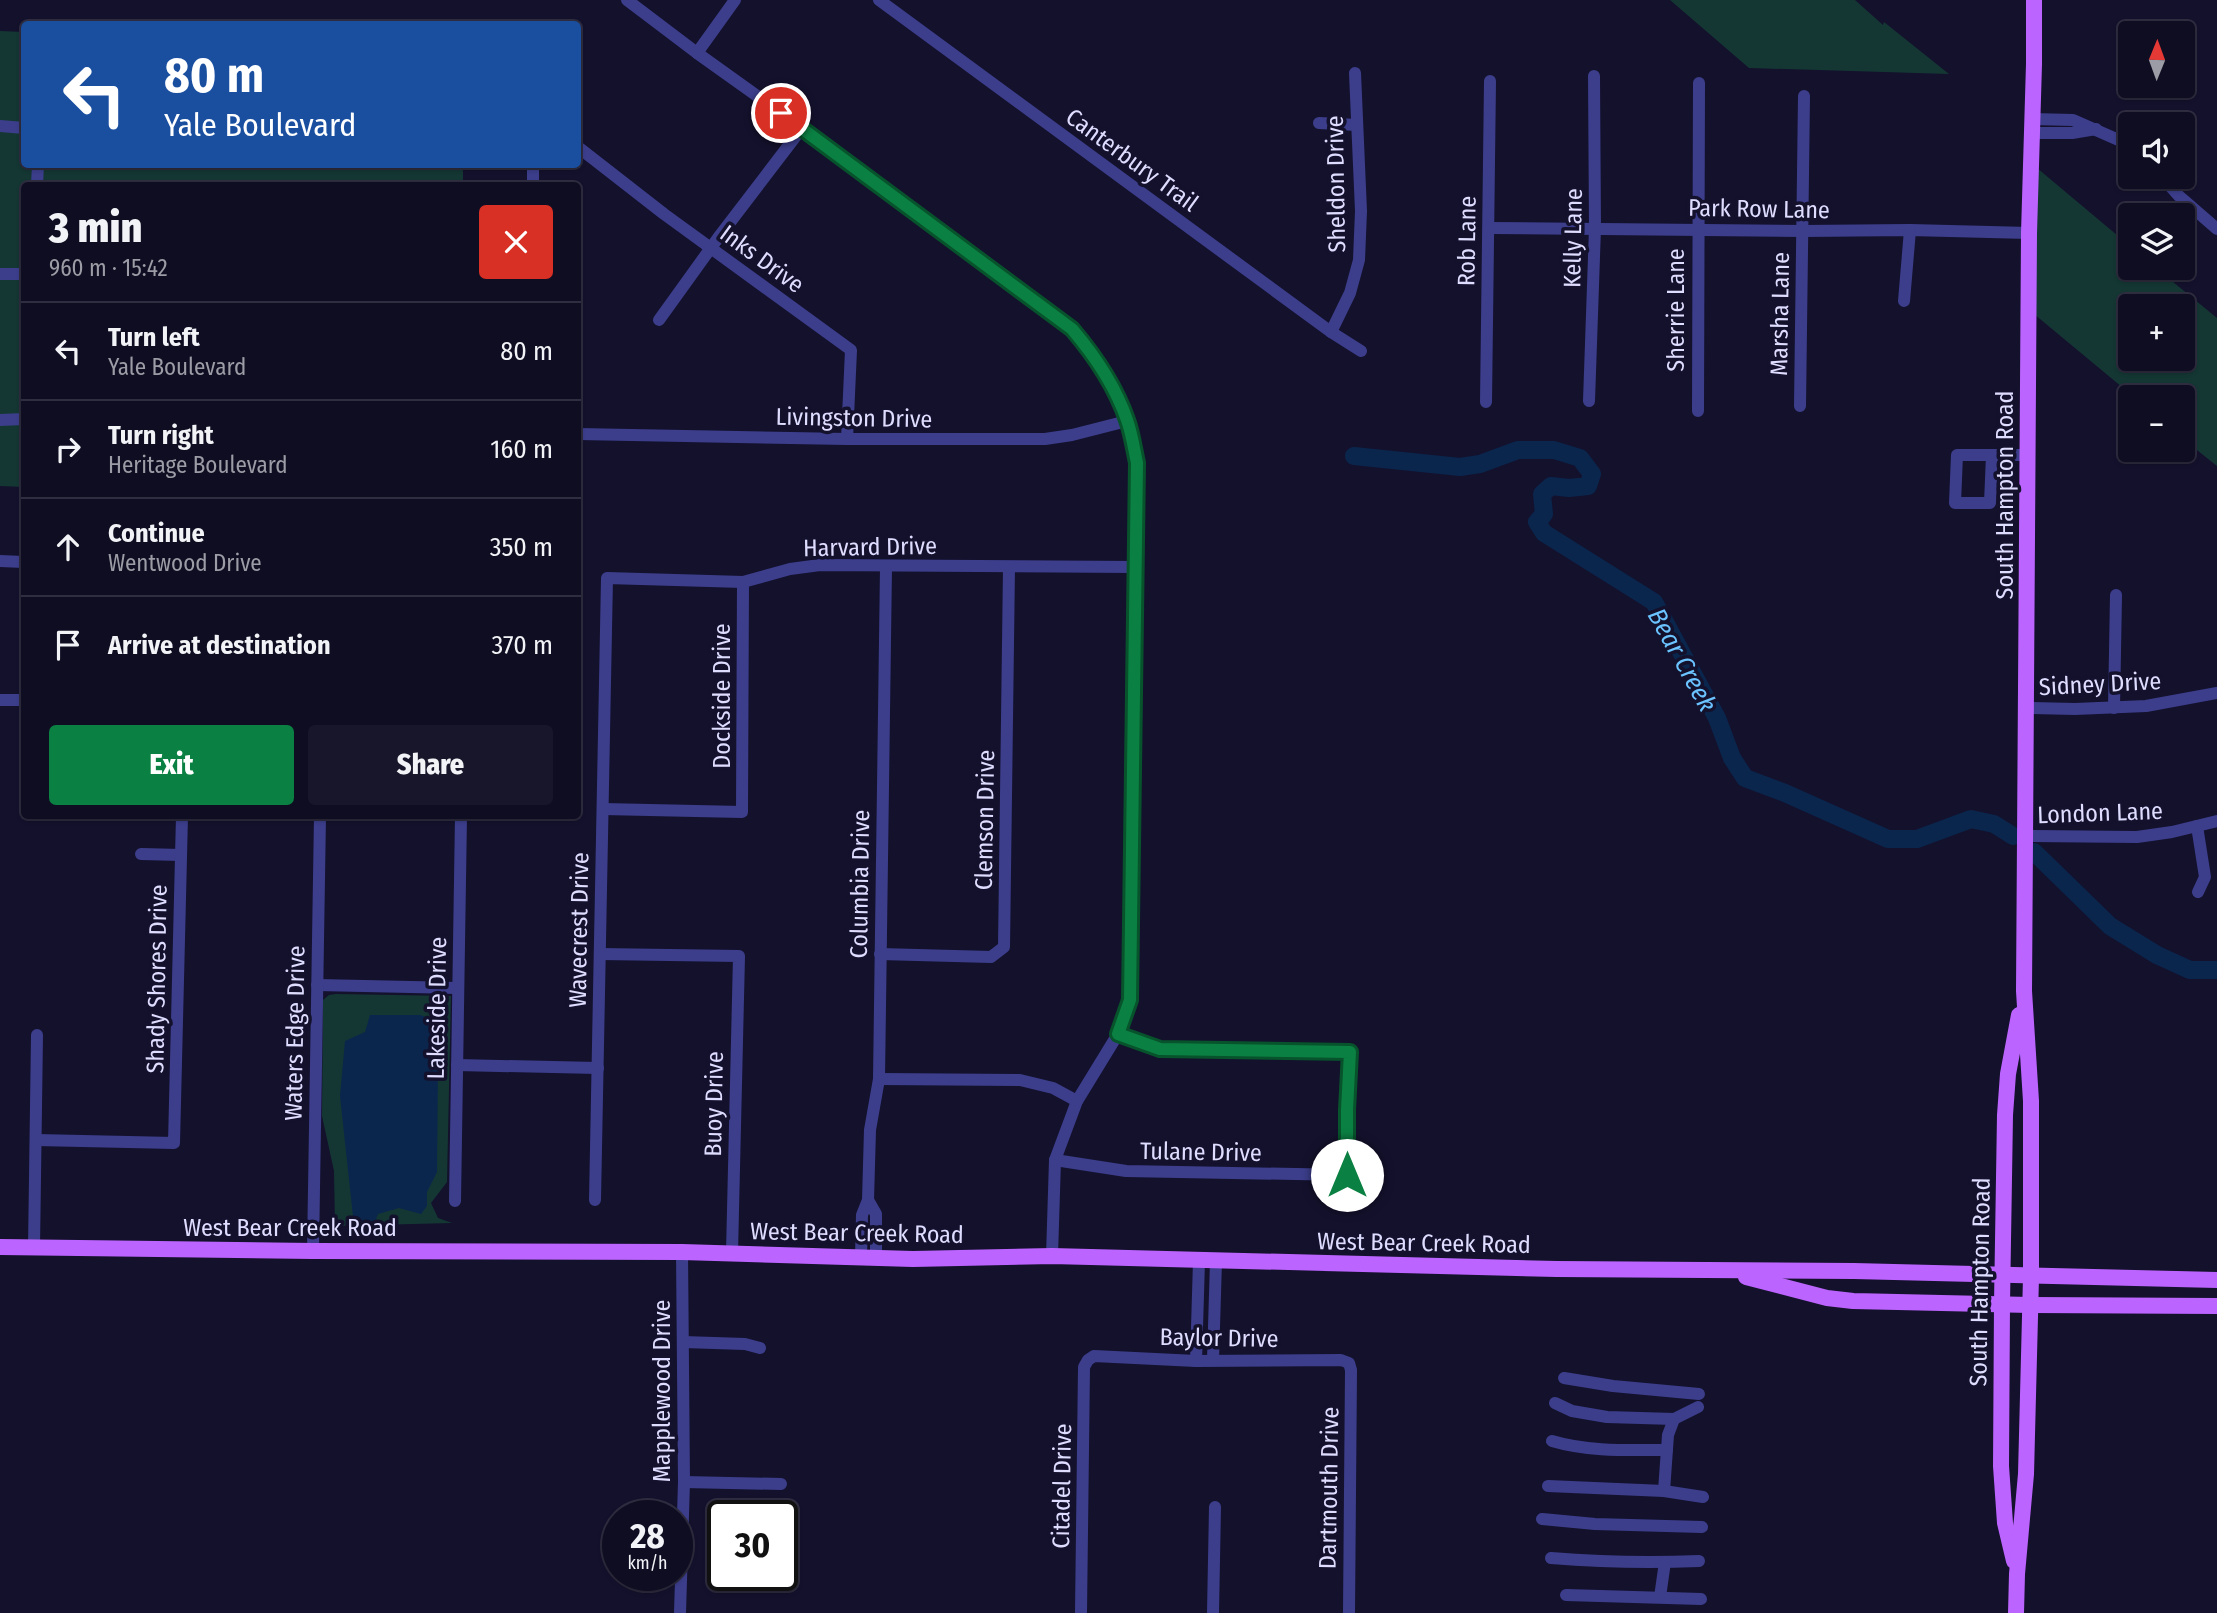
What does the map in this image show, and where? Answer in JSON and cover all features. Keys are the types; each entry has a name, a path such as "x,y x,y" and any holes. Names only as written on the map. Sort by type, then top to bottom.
{"main road":[{"name":"South Hampton Road","path":"2016,1613 2026,1474 2031,1277 2031,1101 2024,990 2029,233 2034,0"},
{"name":"South Hampton Road","path":"2017,1574 2005,1522 2001,1466 2002,1304 2007,1087 2024,990"},
{"name":"West Bear Creek Road","path":"0,1247 682,1252 868,1258 1052,1256 2217,1280"},
{"name":"West Bear Creek Road","path":"1713,1270 1827,1298 1853,1301 2217,1306"}],"street":[{"path":"627,0 1072,329 1097,359 1127,421 1137,463 1130,1000 1118,1034 1077,1101 1055,1160 1052,1256"},
{"path":"696,53 735,0"},
{"name":"Canterbury Trail","path":"879,0 1331,332 1361,351"},
{"name":"Sheldon Drive","path":"1331,332 1350,293 1359,260 1361,211 1355,73"},
{"name":"Kelly Lane","path":"1589,401 1595,228 1594,76"},
{"name":"Rob Lane","path":"1486,402 1490,81"},
{"name":"Sherrie Lane","path":"1698,411 1699,83"},
{"name":"Marsha Lane","path":"1800,406 1804,96"},
{"path":"1320,123 1357,125"},
{"path":"2032,126 2072,133 2096,129 2118,139"},
{"path":"0,127 21,128"},
{"path":"659,320 802,128"},
{"name":"Inks Drive","path":"581,150 851,350 847,439"},
{"path":"2172,189 2217,229"},
{"name":"Park Row Lane","path":"1489,228 2029,233"},
{"path":"1904,300 1910,230"},
{"path":"0,274 21,274"},
{"path":"0,420 21,419"},
{"name":"Livingston Drive","path":"581,435 1045,439 1127,421"},
{"path":"1993,455 1990,503 1955,503 1957,455 1993,455 2027,455"},
{"path":"0,561 21,562"},
{"name":"Harvard Drive","path":"607,578 744,582 790,569 820,565 1135,567"},
{"name":"Columbia Drive","path":"868,1258 876,1214 868,1200 870,1130 879,1079 886,567"},
{"name":"Clemson Drive","path":"880,954 991,957 1004,947 1009,567"},
{"name":"Wavecrest Drive","path":"595,1200 607,578"},
{"name":"Dockside Drive","path":"603,809 742,812 744,582"},
{"path":"2114,708 2116,595"},
{"name":"Sidney Drive","path":"2026,708 2146,706 2217,692"},
{"path":"0,700 21,700"},
{"name":"Shady Shores Drive","path":"36,1140 174,1143 182,819"},
{"name":"Waters Edge Drive","path":"313,1251 320,819"},
{"name":"Lakeside Drive","path":"455,1202 461,819"},
{"name":"London Lane","path":"2025,836 2137,837 2217,821"},
{"path":"2197,826 2205,877 2198,892"},
{"path":"141,854 181,855"},
{"name":"Buoy Drive","path":"600,954 739,956 732,1253"},
{"path":"317,985 458,988"},
{"name":"Tulane Drive","path":"1055,1160 1126,1171 1347,1175 1350,1052 1160,1049 1118,1034"},
{"path":"34,1248 37,1035"},
{"path":"457,1065 598,1068"},
{"path":"879,1079 1020,1080 1053,1088 1077,1101"},
{"name":"Mapplewood Drive","path":"680,1613 684,1482 682,1252"},
{"path":"1196,1361 1199,1261"},
{"path":"1213,1360 1216,1261"},
{"path":"683,1342 745,1344 760,1349"},
{"name":"Baylor Drive","path":"1088,1360 1094,1356 1196,1361 1341,1360 1349,1363"},
{"name":"Citadel Drive","path":"1081,1613 1084,1367 1088,1360"},
{"name":"Dartmouth Drive","path":"1349,1363 1349,1613"},
{"path":"1564,1378 1699,1401 1674,1419 1668,1435 1664,1491"},
{"path":"1555,1403 1572,1411 1607,1417 1674,1419"},
{"path":"1552,1441 1568,1446 1597,1449 1667,1450"},
{"path":"684,1482 781,1484"},
{"path":"1548,1486 1664,1491 1703,1497"},
{"path":"1213,1613 1215,1507"},
{"path":"1542,1519 1595,1524 1702,1527"},
{"path":"1551,1558 1665,1563 1699,1561"},
{"path":"1660,1597 1665,1563"},
{"path":"1566,1595 1701,1599"}],"green space":[{"path":"1670,0 1855,0 1883,25 1884,22 1949,74 1749,68"},
{"path":"0,31 21,32 21,168 463,168 463,182 21,182 21,487 0,486"},
{"path":"2037,168 2118,236 2118,280 2171,280 2188,294 2118,294 2118,371 2195,371 2195,300 2217,318 2217,466 2195,448 2195,385 2120,385 2034,314"},
{"path":"336,994 451,996 447,1182 431,1203 438,1218 452,1223 335,1226 334,1171 322,1116 323,1000"}],"water":[{"path":"370,1015 420,1015 434,1020 438,1064 437,1172 427,1192 427,1206 421,1214 399,1208 378,1214 370,1235 360,1233 353,1216 340,1096 345,1041 365,1032"}],"waterway":[{"name":"Bear Creek","path":"1354,456 1460,467 1480,464 1518,450 1554,450 1580,458 1592,474 1588,486 1551,486 1542,494 1544,514 1537,522 1544,533 1654,602 1717,718 1732,758 1745,778 1888,839 1917,839 1971,819 1994,824 2013,836"},
{"name":"Bear Creek","path":"2034,852 2110,926 2157,955 2190,970 2217,970"}],"route":[{"path":"781,113 1072,329 1097,359 1115,391 1127,421 1137,463 1130,1000 1118,1034 1160,1049 1350,1052 1347,1175"}]}
